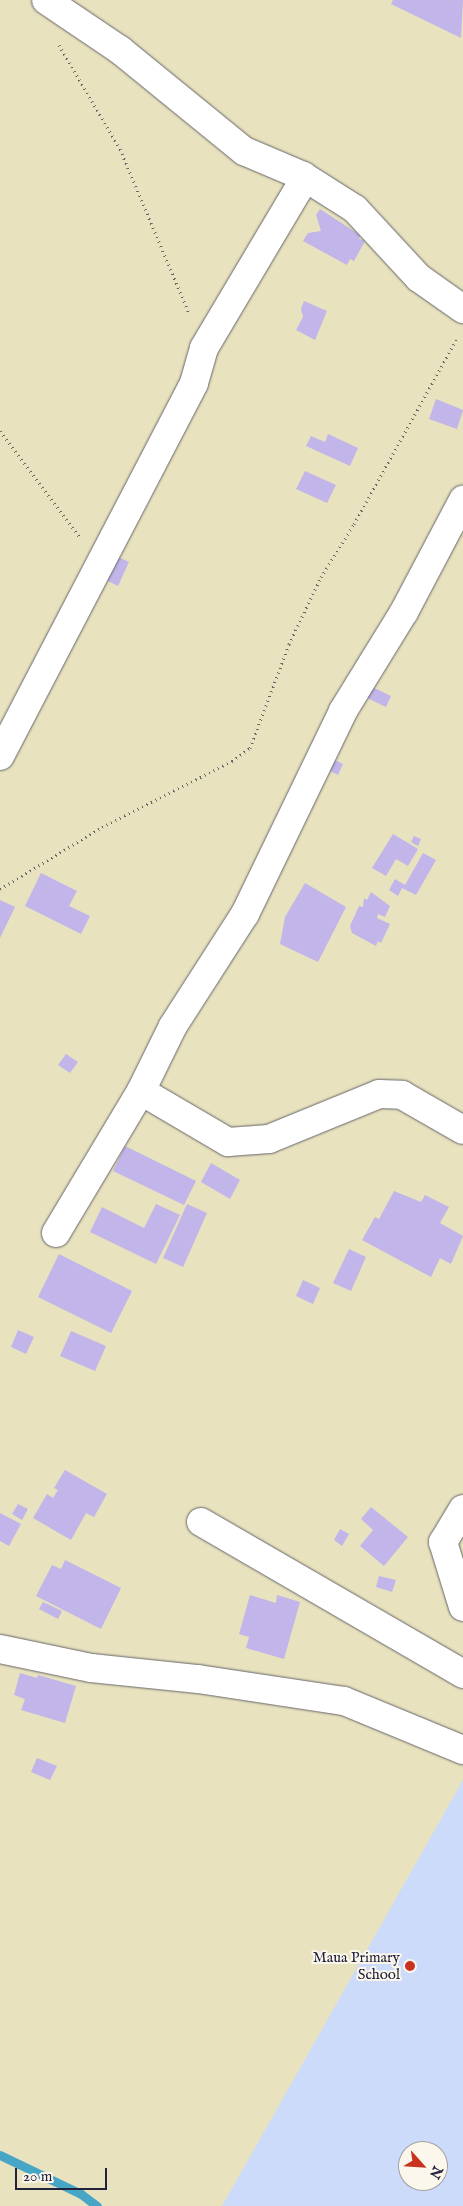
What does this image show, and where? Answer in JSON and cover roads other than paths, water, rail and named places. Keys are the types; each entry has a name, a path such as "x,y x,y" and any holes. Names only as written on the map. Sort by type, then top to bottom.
{"street":[{"path":"46,0 120,50 244,151 303,176 355,209 461,321"},
{"path":"0,756 194,383 204,348 298,190 303,176"},
{"path":"56,1233 141,1091 173,1026 245,914 343,712 404,612 463,500"},
{"path":"141,1091 228,1142 270,1139 379,1094 402,1095 463,1130"},
{"path":"463,1509 443,1542 463,1607"},
{"path":"201,1522 463,1674"},
{"path":"0,1649 91,1668 198,1679 344,1701 463,1750"}],"waterway":[{"path":"0,2155 81,2194 97,2206"}],"place":[{"name":"Maua Primary School","path":"410,1966"}]}
